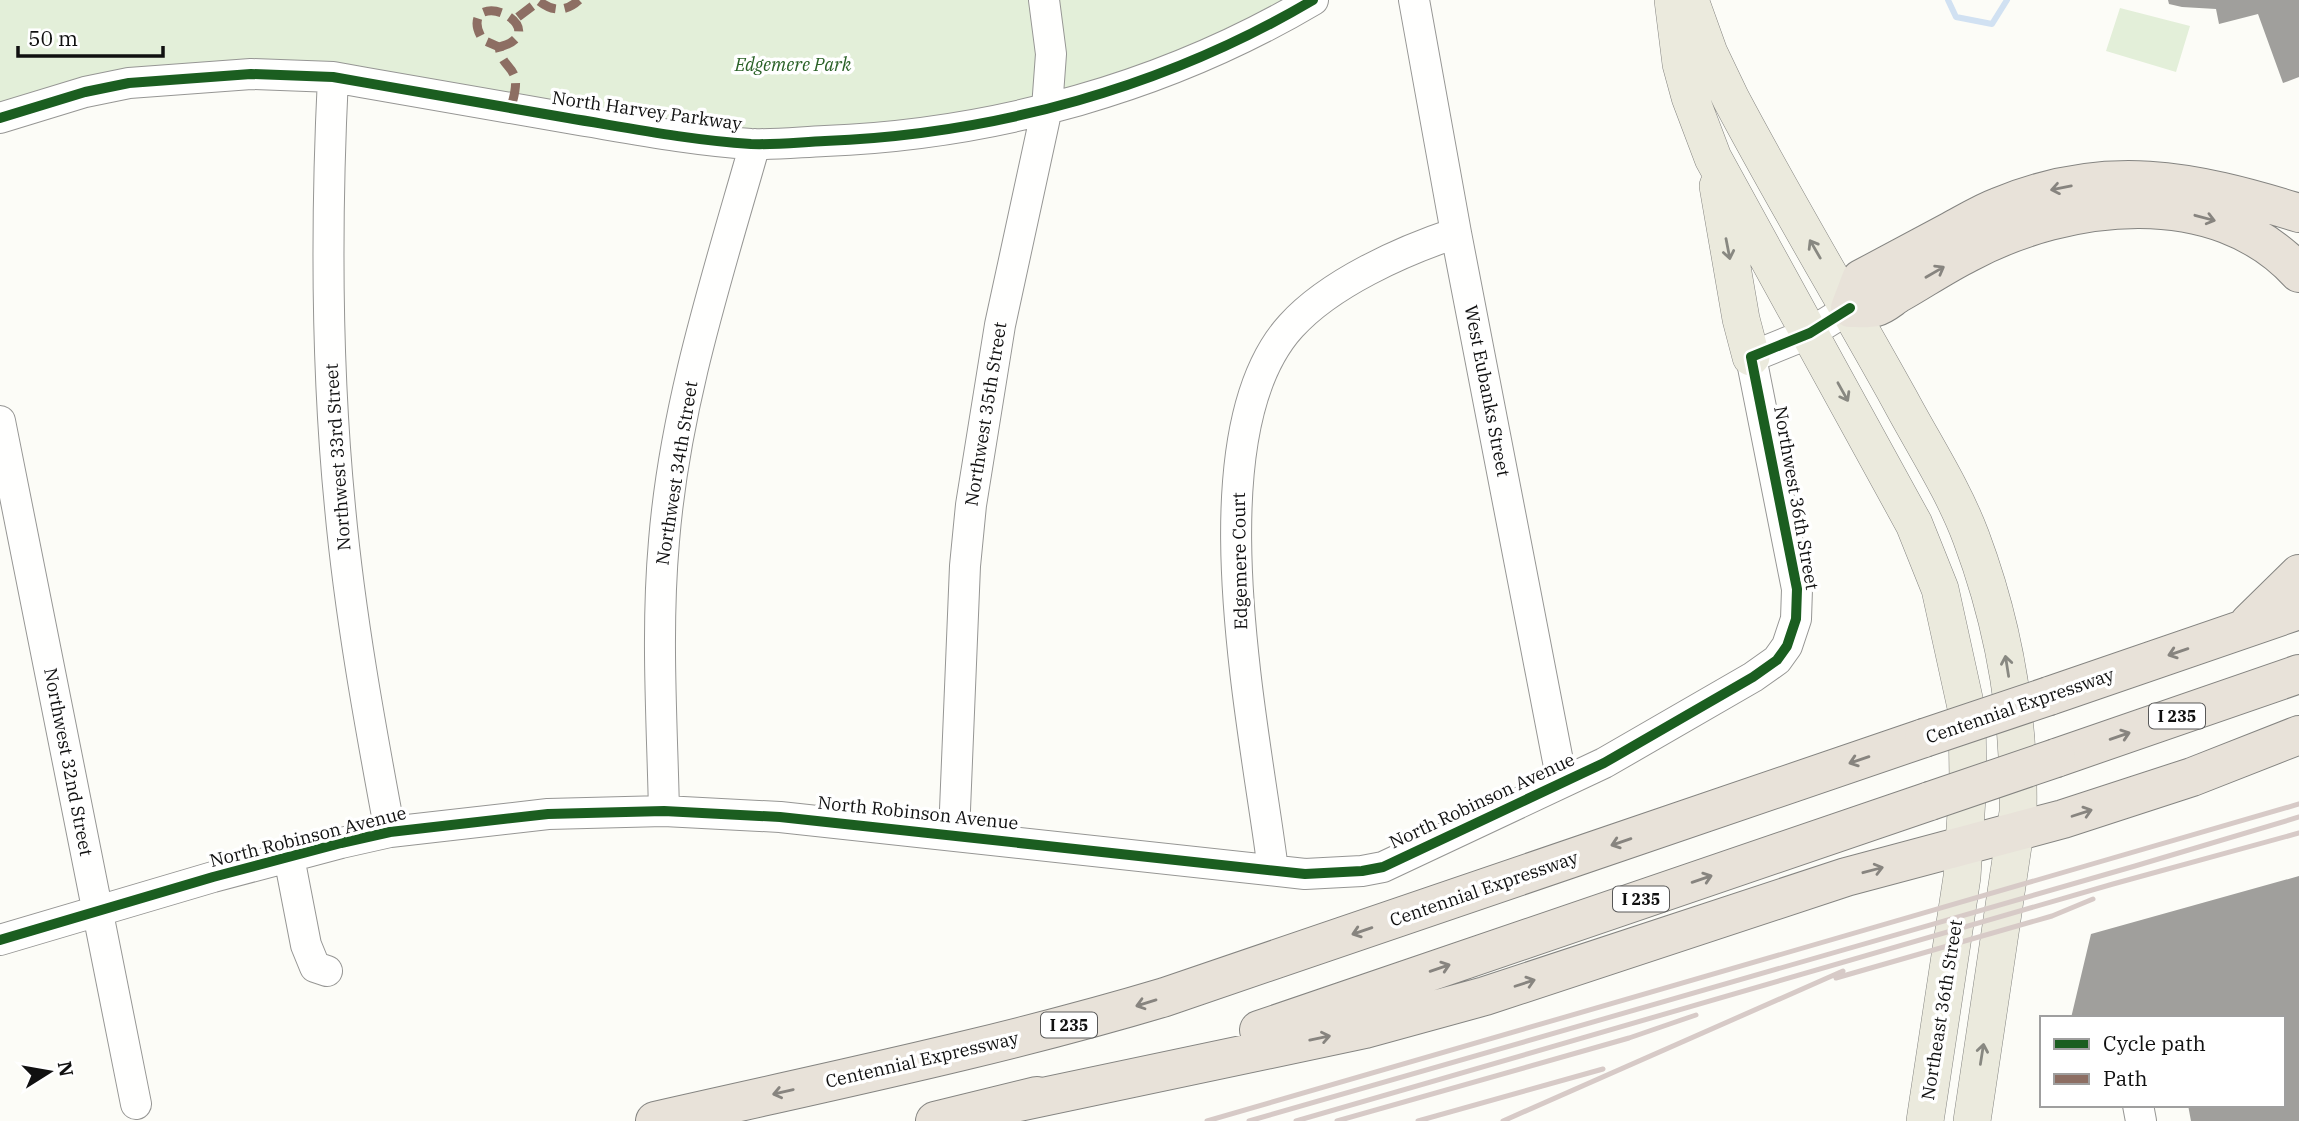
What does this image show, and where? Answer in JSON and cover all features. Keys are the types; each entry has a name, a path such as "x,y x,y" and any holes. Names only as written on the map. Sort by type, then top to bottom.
{"highway":[{"path":"2299,214 2255,200 2171,181 2129,179 2083,183 2046,191 1995,208 1861,279 1850,308 1876,307 1968,253 2018,229 2098,212 2174,210 2210,218 2243,231 2261,242 2299,273"},
{"path":"2243,629 2299,574"},
{"name":"Centennial Expressway","path":"655,1121 996,1044 1166,997 2299,610"},
{"name":"I 235","path":"935,1121 1013,1103 1145,1066 1261,1029 2299,674"},
{"path":"1013,1103 1378,1025 1485,996 1846,877 2063,819 2192,777 2299,735"}],"main road":[{"path":"1673,0 1681,64 1690,97 1713,158 1914,524 1940,589 1967,712 1969,733 1964,846"},
{"path":"1690,0 1709,53 1731,99 1954,498 1983,570 1998,621 2010,686 2018,776 2016,832 1972,1121"},
{"path":"1713,158 1741,319 1751,357"},
{"name":"Northeast 36th Street","path":"1925,1121 1959,899 1964,846"}],"street":[{"name":"Northwest 35th Street","path":"954,834 965,578 971,505 1000,325 1047,108 1051,54 1044,0"},
{"name":"North Harvey Parkway","path":"0,118 85,92 129,83 251,74 333,77 690,139 755,144 881,139 956,128 1047,108 1158,76 1257,31 1313,0"},
{"name":"West Eubanks Street","path":"1414,0 1562,782"},
{"name":"Northwest 33rd Street","path":"333,77 330,146 330,354 336,461 346,562 368,716 390,832"},
{"name":"Northwest 34th Street","path":"664,811 660,601 664,538 674,467 696,352 755,144"},
{"name":"Edgemere Court","path":"1273,870 1242,643 1238,592 1238,487 1242,447 1251,406 1260,378 1275,348 1291,326 1317,302 1344,284 1426,243 1456,233"},
{"path":"1751,357 1810,332 1850,308"},
{"name":"Northwest 36th Street","path":"1751,357 1795,577 1796,619 1787,646"},
{"name":"Northwest 32nd Street","path":"0,421 136,1104"},
{"name":"North Robinson Avenue","path":"0,940 289,857 390,832 548,814 664,811 780,817 1306,874 1383,867 1604,763 1737,688 1777,660 1787,646"},
{"path":"289,857 306,945 315,967 327,971"}],"green space":[{"name":"Edgemere Park","path":"0,0 1291,0 1236,30 1082,90 928,123 798,131 677,124 361,71 0,106"},
{"path":"2120,8 2190,26 2176,72 2106,51"}],"building":[{"path":"2168,0 2299,0 2299,77 2283,83 2258,14 2219,24 2216,9 2182,7 2169,4"},
{"path":"2299,876 2299,1121 2191,1121 2188,1107 2285,1107 2285,1016 2071,1016 2091,934"}],"waterway":[{"path":"1948,0 1956,17 1992,24 2007,0"}],"railway":[{"path":"1207,1121 2299,804"},
{"path":"1249,1121 2299,817"},
{"path":"1296,1121 2113,884 2299,833"},
{"path":"1836,978 2052,916 2093,899"},
{"path":"1503,1121 1843,971"},
{"path":"1337,1121 1629,1038 1696,1015"},
{"path":"1418,1121 1603,1069"}],"marked path":[{"path":"518,17 539,1 559,9 569,7 579,0"},
{"path":"499,47 512,42 518,35 514,21 498,12 480,14 477,24 481,37 499,47 502,58 515,78 511,108"}],"cycle path":[{"path":"0,118 85,92 129,83 251,74 333,77 636,130 728,142 769,144 889,136 1016,116 1139,81 1199,58 1257,31 1313,0"},
{"path":"0,940 213,877 341,843 390,832 548,814 664,811 780,817 1305,874 1362,871 1383,867 1604,763 1753,677 1777,660 1787,646 1796,619 1797,589 1751,357 1810,333 1850,308"}]}
